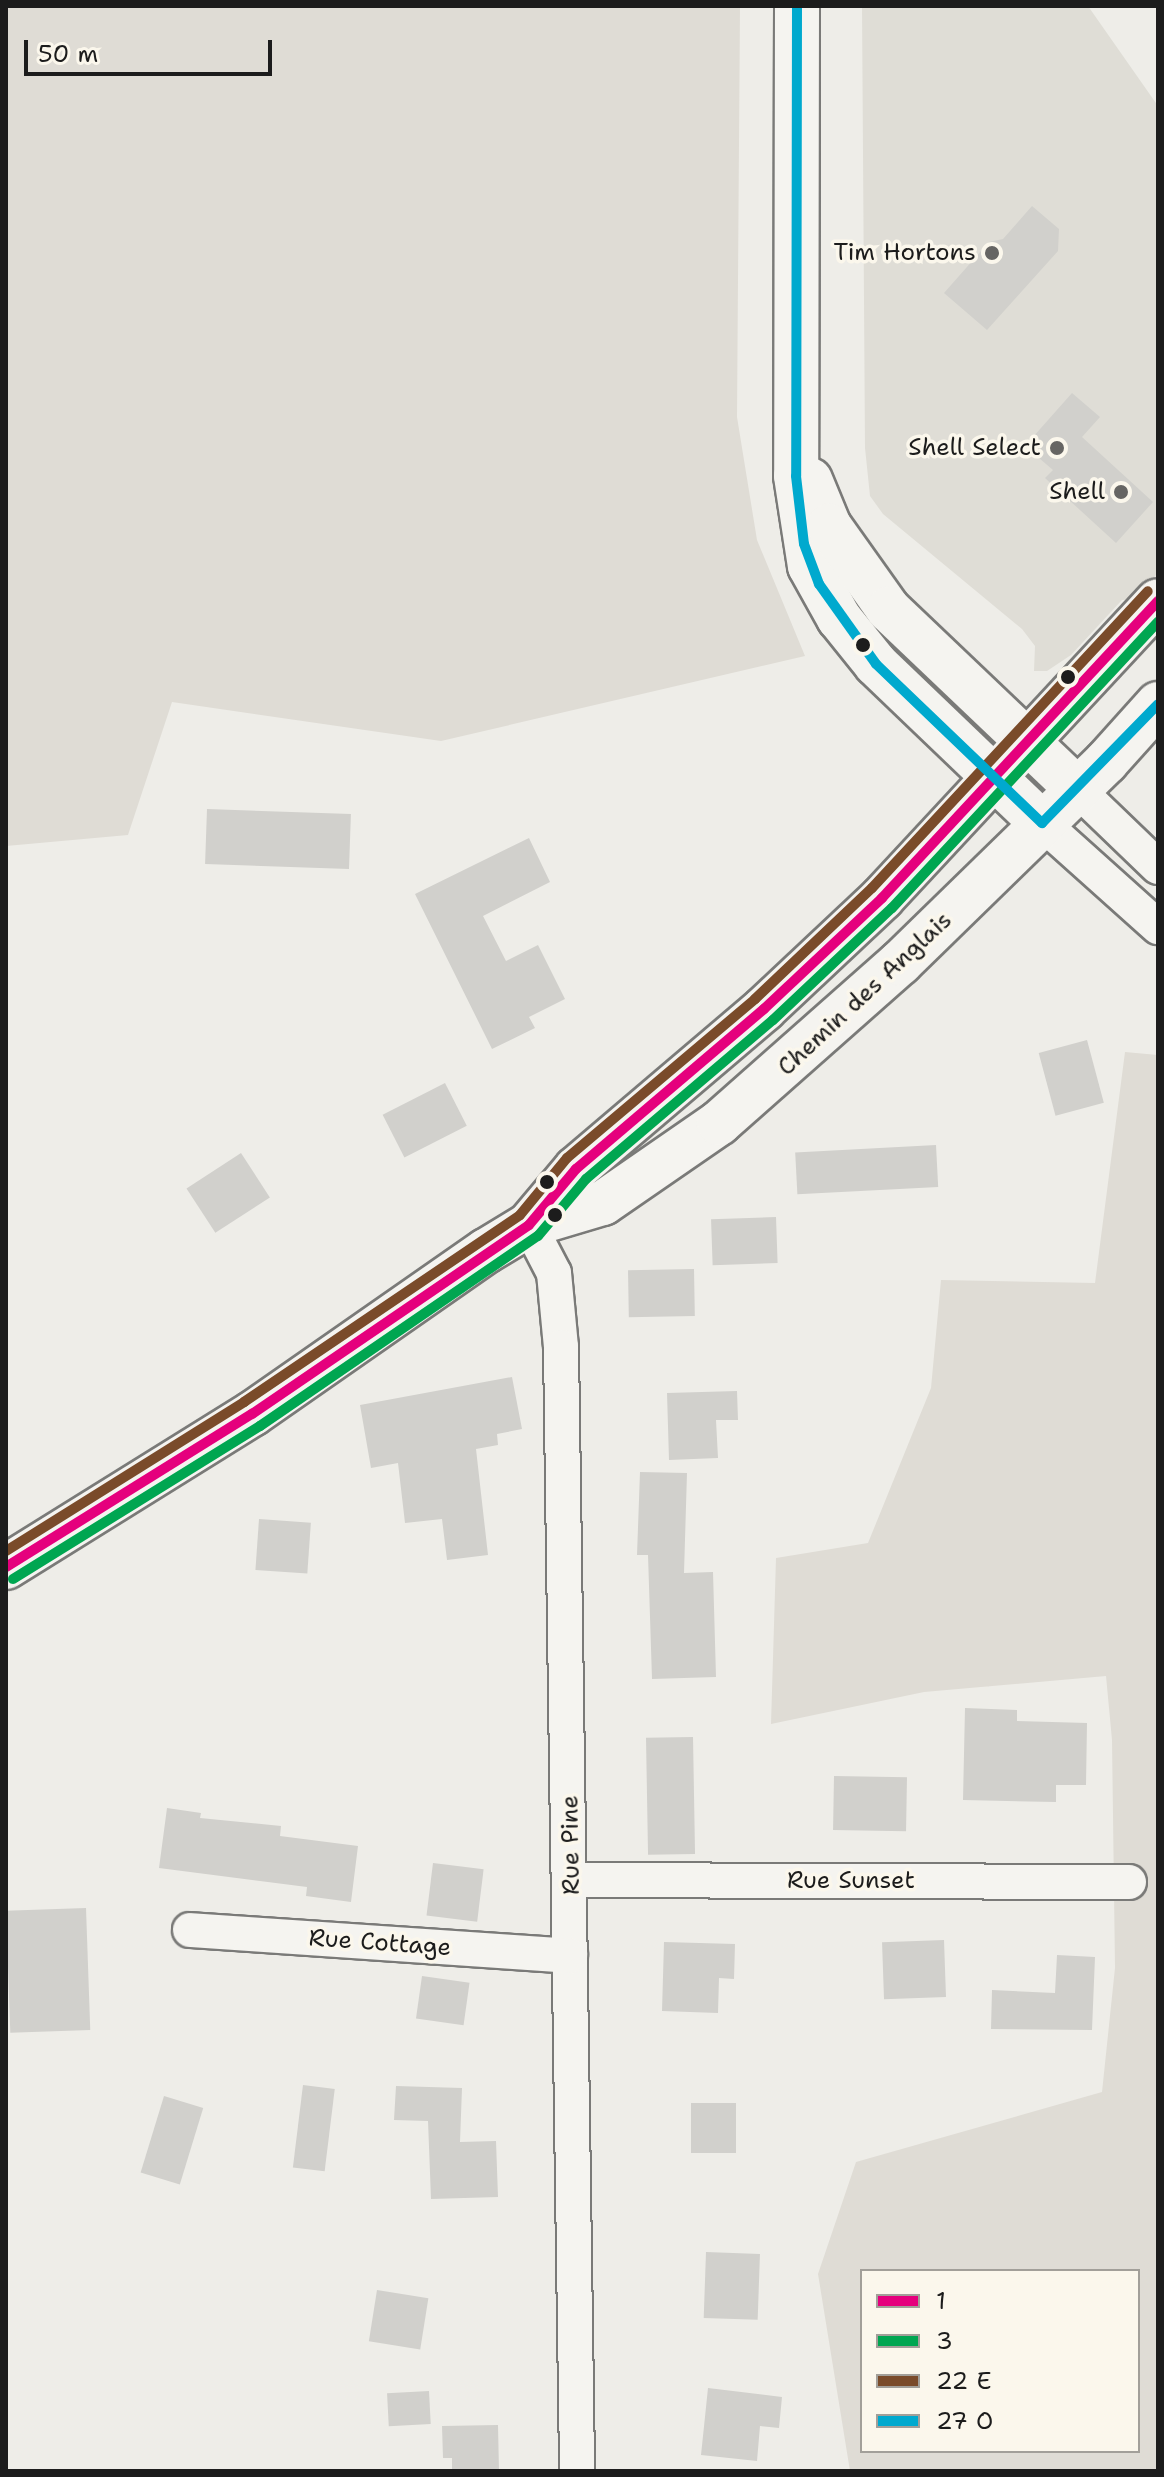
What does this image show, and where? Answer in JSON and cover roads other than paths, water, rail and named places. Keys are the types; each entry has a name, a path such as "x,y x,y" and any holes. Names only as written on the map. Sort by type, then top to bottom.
{"street":[{"path":"797,6 799,513 819,584 876,664 1042,823 1158,927"},
{"path":"797,404 813,490 843,549 906,628 1028,739 1158,867"},
{"name":"Chemin des Anglais","path":"6,1567 252,1414 529,1225 576,1169 764,1009 882,898 1158,601"},
{"name":"Chemin des Anglais","path":"529,1225 603,1203 719,1123 855,1006 1078,790 1158,704"},
{"name":"Rue Pine","path":"529,1225 554,1273 561,1334 572,1880 570,1956 577,2471"},
{"name":"Rue Sunset","path":"572,1880 1129,1882"},
{"name":"Rue Cottage","path":"190,1930 570,1956"}],"place":[{"name":"Tim Hortons","path":"992,253"},
{"name":"Shell Select","path":"1057,448"},
{"name":"Shell","path":"1121,492"}]}
